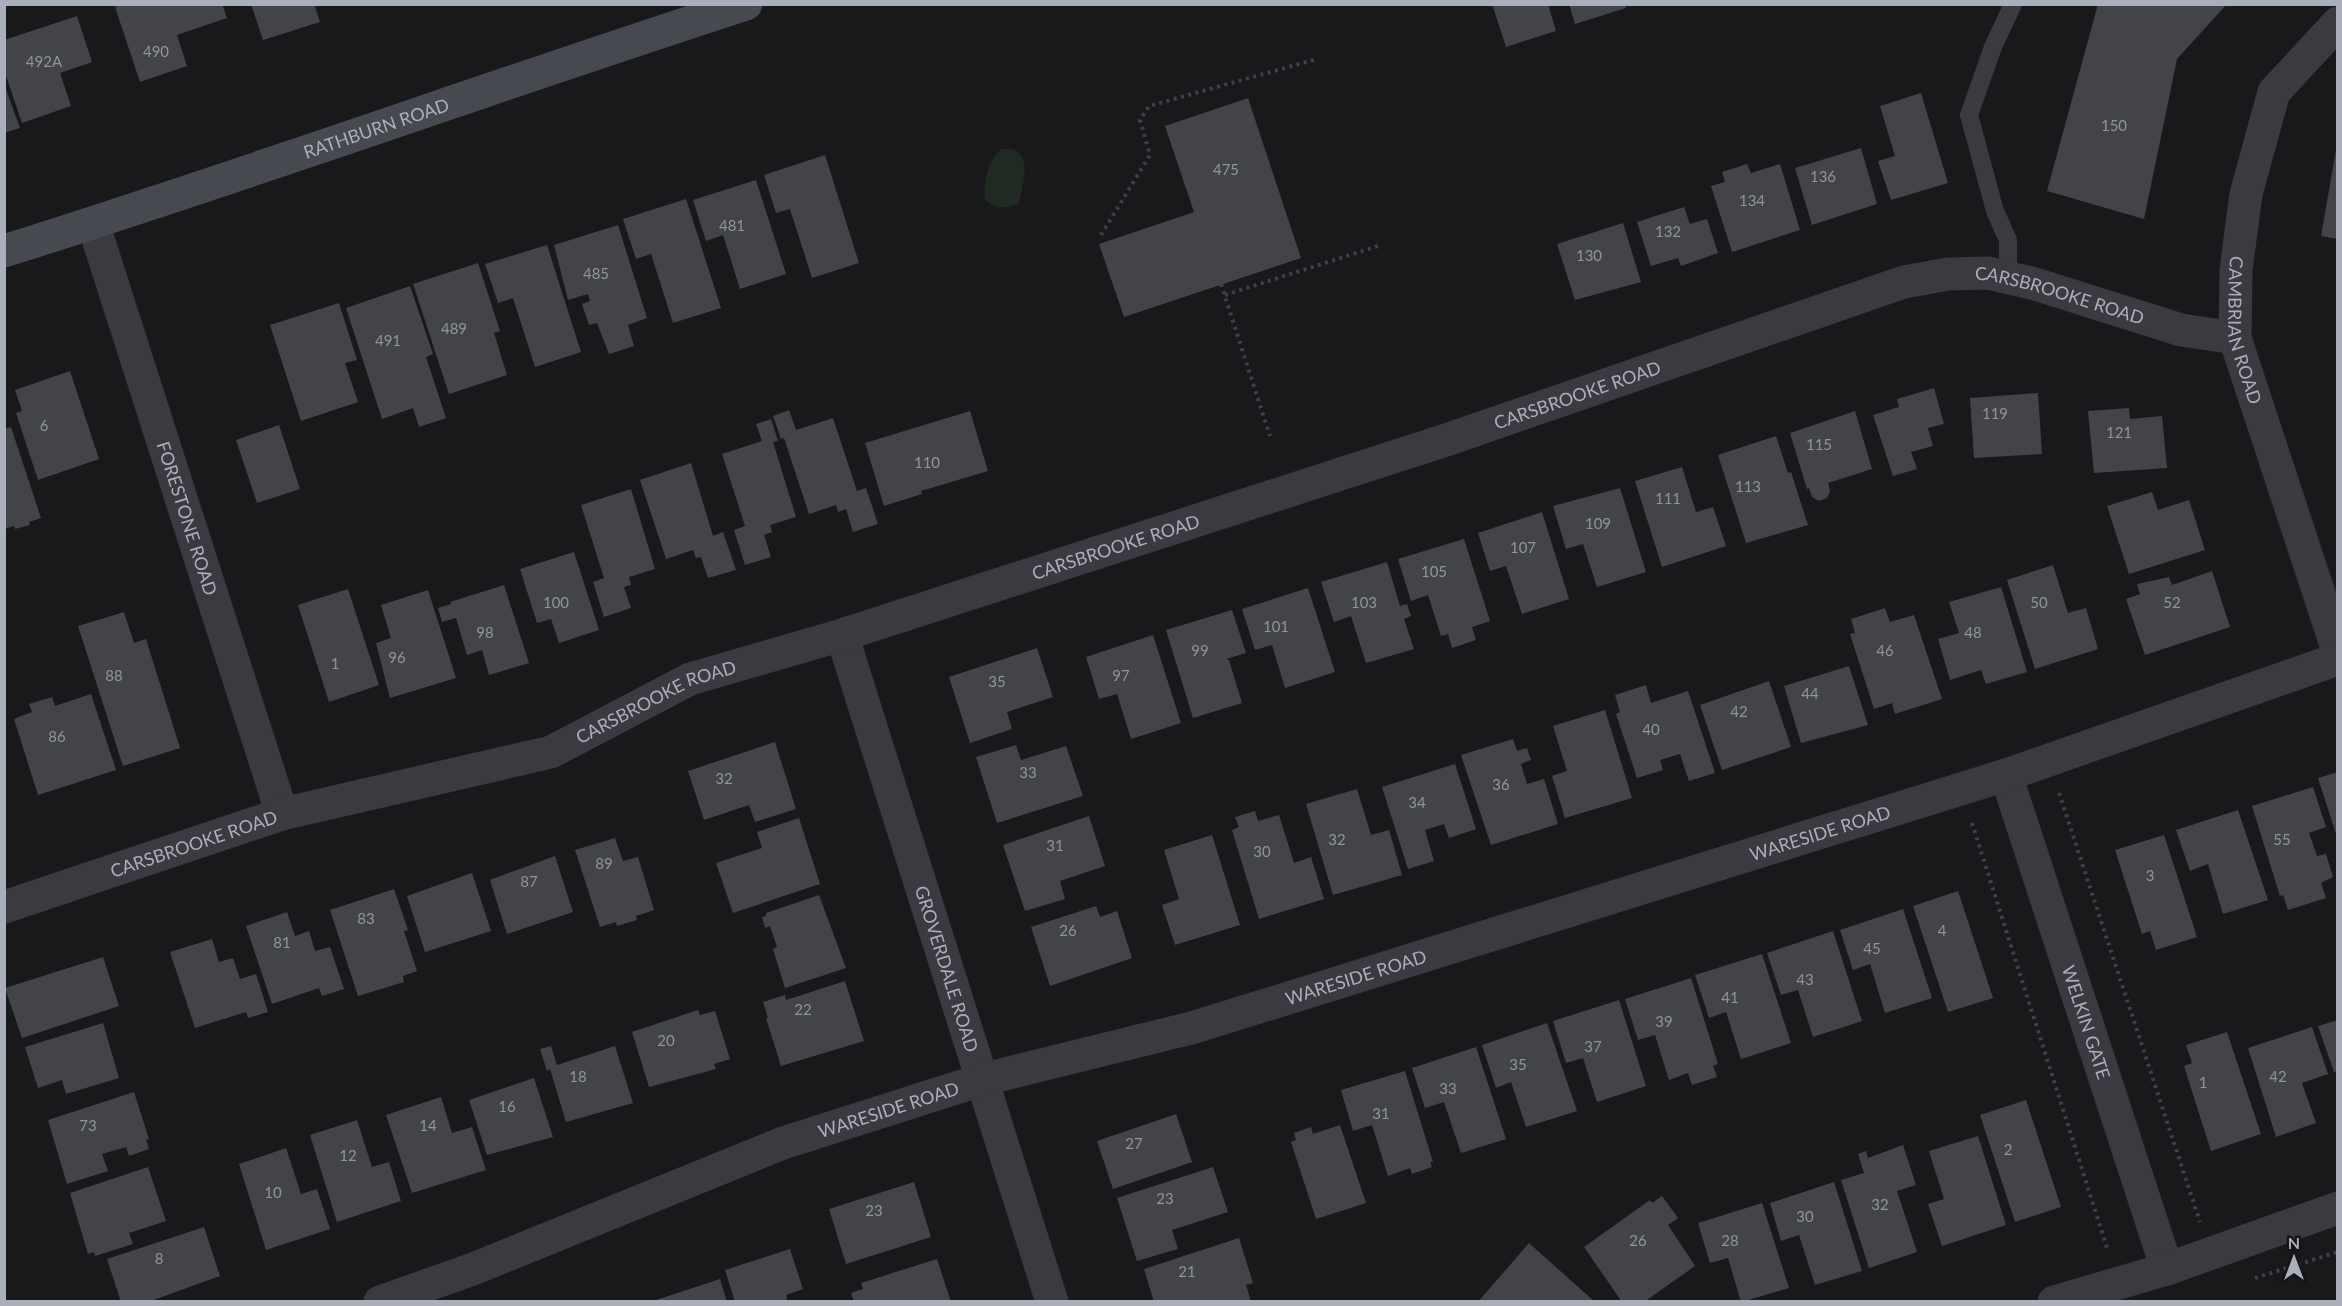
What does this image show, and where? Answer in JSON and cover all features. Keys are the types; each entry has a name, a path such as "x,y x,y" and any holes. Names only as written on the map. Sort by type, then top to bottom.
{"main road":[{"name":"RATHBURN ROAD","path":"4,250 93,223 575,59 746,4"}],"street":[{"name":"CAMBRIAN ROAD","path":"2337,23 2274,92 2246,194 2236,270 2235,338 2337,651"},
{"name":"FORESTONE ROAD","path":"93,223 282,814"},
{"name":"CARSBROOKE ROAD","path":"4,907 282,814 551,752 690,679 842,635 1446,440 1904,282 1948,274 1988,273 2035,284 2167,326 2235,338"},
{"name":"GROVERDALE ROAD","path":"842,635 1052,1302"},
{"name":"WARESIDE ROAD","path":"380,1302 473,1269 783,1143 981,1080 1195,1027 2006,775 2337,659"},
{"name":"WELKIN GATE","path":"2006,775 2167,1269"},
{"path":"2054,1302 2167,1269 2337,1208"}],"lane":[{"path":"2007,278 2008,240 1995,211 1969,115 1993,47 2013,4"}],"path":[{"path":"1101,235 1150,155 1140,120 1149,106 1317,59"},
{"path":"1225,295 1381,246"},
{"path":"1221,284 1270,436"},
{"path":"2048,760 2210,1254"},
{"path":"1961,789 2118,1283"},
{"path":"2249,1280 2337,1252"}],"shaded area":[{"path":"1001,149 1016,151 1021,155 1025,168 1019,204 997,207 985,200 985,186 987,172"}],"building":[{"path":"123,4 222,4 227,18 177,35 187,66 140,82 115,7"},
{"path":"251,4 314,4 320,22 263,40"},
{"path":"1492,4 1548,4 1556,31 1506,47"},
{"path":"1569,4 1625,4 1626,8 1575,24"},
{"path":"2098,4 2227,4 2177,59 2144,219 2047,191"},
{"path":"77,16 92,62 60,73 71,106 22,123 4,70 4,40"},
{"path":"4,84 20,128 4,133"},
{"path":"1921,93 1948,183 1891,200 1878,161 1895,156 1880,106"},
{"path":"1248,98 1301,258 1124,317 1099,244 1194,212 1165,126"},
{"path":"1861,148 1877,204 1812,225 1795,168"},
{"path":"2336,150 2338,150 2338,239 2321,236"},
{"path":"825,155 859,263 812,278 790,209 776,213 764,175"},
{"path":"1747,164 1751,173 1780,164 1800,230 1732,252 1711,186 1725,182 1722,172"},
{"path":"756,180 786,274 740,289 723,235 706,241 693,200"},
{"path":"686,199 721,308 673,323 651,254 636,259 623,219"},
{"path":"1684,207 1690,224 1707,219 1718,253 1681,266 1678,258 1651,266 1637,222"},
{"path":"1623,223 1641,282 1575,300 1557,244"},
{"path":"618,225 647,318 628,325 634,346 609,354 597,323 589,325 582,304 590,301 588,294 568,300 554,245"},
{"path":"547,245 581,352 535,367 513,298 498,303 485,264"},
{"path":"478,263 500,331 494,333 507,375 449,394 413,284"},
{"path":"410,286 433,354 426,357 446,418 419,427 413,408 382,419 346,308"},
{"path":"339,303 357,360 345,363 358,402 301,421 270,325"},
{"path":"70,371 99,459 38,480 16,413 22,411 15,390"},
{"path":"1934,388 1944,424 1928,428 1933,446 1911,452 1917,469 1893,476 1873,415 1899,407 1897,399"},
{"path":"2038,393 2042,454 1974,458 1970,398"},
{"path":"2129,408 2130,419 2162,416 2167,468 2094,473 2088,411"},
{"path":"789,410 796,430 833,418 857,491 866,488 878,524 853,532 846,509 838,512 836,505 809,514 784,438 781,439 773,416"},
{"path":"970,411 988,471 921,491 922,494 884,506 865,443"},
{"path":"1855,411 1872,469 1828,483 1830,491 1827,498 1819,501 1812,497 1809,488 1807,489 1790,433"},
{"path":"771,419 778,441 773,442 796,517 770,525 772,532 764,535 771,557 745,565 734,530 745,526 722,454 762,441 756,424"},
{"path":"279,425 300,489 257,503 236,440"},
{"path":"11,427 41,518 29,522 30,525 4,529 4,429"},
{"path":"1776,436 1788,473 1791,472 1808,525 1746,543 1718,455"},
{"path":"691,463 713,536 723,532 736,570 708,578 701,557 696,558 693,550 666,559 640,480"},
{"path":"1682,467 1696,512 1713,507 1726,546 1662,567 1635,481"},
{"path":"1620,488 1646,572 1597,587 1583,544 1566,549 1553,506"},
{"path":"631,489 655,569 629,577 631,585 624,587 631,608 604,617 593,582 604,578 581,505"},
{"path":"2152,492 2158,510 2189,500 2205,550 2129,574 2107,506"},
{"path":"1542,512 1569,599 1522,614 1506,566 1490,571 1478,533"},
{"path":"1464,539 1490,621 1472,627 1476,640 1452,648 1448,634 1441,636 1428,595 1411,601 1398,559"},
{"path":"574,552 599,630 559,643 551,619 537,623 520,569"},
{"path":"1387,562 1400,606 1407,604 1411,616 1404,619 1414,649 1366,663 1351,616 1334,622 1321,582"},
{"path":"2053,565 2068,613 2086,608 2098,649 2035,669 2007,580"},
{"path":"2212,571 2230,627 2145,655 2126,599 2140,594 2137,584 2169,577 2172,585"},
{"path":"504,585 529,663 489,675 482,650 467,655 456,618 442,622 438,608"},
{"path":"2001,587 2027,672 1986,684 1981,670 1950,680 1938,639 1959,633 1949,602"},
{"path":"1308,588 1335,672 1285,688 1272,645 1255,650 1242,609"},
{"path":"348,589 379,685 329,702 298,605"},
{"path":"428,590 456,678 390,698 376,643 391,638 381,605"},
{"path":"1885,608 1890,622 1914,615 1942,699 1895,714 1892,703 1874,709 1850,634 1855,633 1851,619"},
{"path":"1232,610 1246,653 1226,659 1229,660 1242,703 1193,718 1166,630"},
{"path":"124,612 134,643 146,639 180,748 123,766 78,626"},
{"path":"1153,635 1181,723 1131,739 1117,694 1099,699 1086,657"},
{"path":"1037,648 1053,697 1007,712 1012,729 970,743 949,677"},
{"path":"1849,666 1868,725 1801,743 1784,686"},
{"path":"1769,681 1791,747 1722,770 1700,705"},
{"path":"1646,685 1651,703 1688,691 1715,773 1689,781 1680,754 1660,760 1663,770 1637,778 1616,714 1620,712 1615,695"},
{"path":"91,694 116,770 38,795 14,719 32,712 29,704 52,697 55,706"},
{"path":"1605,710 1632,798 1565,818 1552,776 1567,771 1553,726"},
{"path":"1513,739 1517,751 1527,748 1531,760 1521,764 1527,784 1544,779 1558,824 1491,845 1461,755"},
{"path":"775,742 796,809 755,822 749,805 704,820 688,771"},
{"path":"1016,745 1021,760 1066,746 1083,796 997,823 976,757"},
{"path":"1455,764 1476,829 1449,838 1444,824 1425,830 1434,861 1408,869 1382,787"},
{"path":"2338,772 2338,837 2337,837 2318,778"},
{"path":"2313,787 2326,827 2309,833 2317,856 2326,854 2333,877 2321,883 2326,898 2288,910 2283,895 2280,896 2252,806"},
{"path":"1357,789 1371,835 1389,830 1402,875 1333,895 1306,804"},
{"path":"2238,810 2268,900 2223,914 2208,864 2190,871 2176,830"},
{"path":"1255,811 1258,821 1279,815 1294,863 1311,857 1324,899 1259,919 1232,830 1239,827 1235,817"},
{"path":"1089,816 1105,866 1060,881 1065,899 1025,911 1003,845"},
{"path":"799,818 820,884 733,913 716,863 762,848 757,832"},
{"path":"1212,835 1240,925 1175,945 1162,905 1179,899 1164,850"},
{"path":"2164,835 2197,937 2156,950 2150,931 2142,934 2115,850"},
{"path":"615,838 623,861 638,857 654,910 636,916 637,920 617,926 616,922 600,927 575,850"},
{"path":"555,856 573,912 507,934 490,880"},
{"path":"472,873 491,931 425,952 407,896"},
{"path":"394,889 408,930 404,931 417,971 403,976 404,982 358,996 330,910"},
{"path":"1958,891 1993,998 1948,1012 1913,906"},
{"path":"819,895 846,968 785,988 773,949 777,947 770,926 765,928 762,917 766,916 766,913"},
{"path":"1096,906 1100,917 1117,911 1132,958 1050,986 1031,927"},
{"path":"1903,909 1932,998 1885,1013 1870,964 1853,970 1840,930"},
{"path":"287,912 295,936 309,931 315,951 330,947 344,989 322,996 319,988 272,1004 246,926"},
{"path":"1833,931 1862,1021 1813,1037 1798,990 1781,995 1767,953"},
{"path":"212,939 219,962 233,958 240,979 256,974 268,1012 248,1018 246,1012 195,1028 170,952"},
{"path":"1762,954 1791,1043 1741,1059 1726,1012 1709,1018 1695,975"},
{"path":"103,957 119,1006 22,1038 5,988"},
{"path":"1691,978 1718,1064 1713,1066 1717,1077 1692,1085 1688,1073 1669,1080 1655,1035 1638,1040 1625,999"},
{"path":"845,981 864,1041 781,1066 763,1002 785,995 786,1000"},
{"path":"1619,1000 1646,1086 1597,1102 1583,1058 1566,1063 1553,1021"},
{"path":"698,1010 700,1015 715,1011 730,1059 714,1064 716,1069 649,1087 632,1032"},
{"path":"2338,1020 2338,1071 2334,1072 2318,1026"},
{"path":"103,1023 119,1078 66,1094 62,1080 38,1088 25,1047"},
{"path":"1547,1023 1577,1111 1526,1127 1511,1082 1496,1088 1482,1045"},
{"path":"2312,1027 2328,1074 2302,1083 2316,1123 2276,1137 2248,1048"},
{"path":"2227,1032 2261,1134 2211,1151 2184,1066 2192,1063 2186,1045"},
{"path":"551,1046 557,1065 615,1046 633,1103 566,1122 550,1069 547,1071 540,1049"},
{"path":"1476,1047 1506,1139 1461,1153 1444,1102 1425,1108 1412,1068"},
{"path":"1405,1071 1433,1162 1430,1162 1432,1167 1412,1174 1410,1168 1388,1176 1372,1125 1353,1131 1341,1090"},
{"path":"534,1078 553,1137 487,1155 469,1100"},
{"path":"134,1092 149,1139 146,1140 149,1149 129,1156 126,1147 102,1154 108,1171 67,1184 48,1120"},
{"path":"441,1097 452,1133 472,1127 486,1170 412,1193 386,1115"},
{"path":"2026,1100 2061,1207 2015,1222 1980,1115"},
{"path":"1176,1114 1192,1162 1113,1189 1097,1141"},
{"path":"357,1120 372,1167 389,1162 401,1201 337,1222 310,1135"},
{"path":"1340,1125 1366,1203 1316,1219 1291,1142 1296,1140 1294,1133 1311,1127 1313,1134"},
{"path":"1978,1136 2006,1225 1942,1246 1928,1204 1944,1199 1929,1151"},
{"path":"1903,1145 1916,1185 1897,1191 1917,1252 1869,1268 1841,1180 1864,1173 1858,1154 1866,1151 1868,1158"},
{"path":"286,1148 301,1194 317,1189 330,1229 266,1250 239,1164"},
{"path":"148,1167 166,1221 129,1233 133,1244 95,1256 94,1252 88,1254 70,1193"},
{"path":"1213,1167 1228,1212 1172,1230 1178,1249 1137,1261 1117,1198"},
{"path":"914,1182 931,1237 846,1264 829,1209"},
{"path":"1834,1182 1862,1271 1815,1285 1799,1235 1781,1241 1770,1203"},
{"path":"1662,1196 1678,1218 1668,1225 1695,1266 1644,1302 1622,1302 1584,1247 1650,1200 1652,1203"},
{"path":"1762,1203 1789,1288 1741,1302 1728,1258 1710,1263 1698,1223"},
{"path":"204,1227 220,1276 148,1302 121,1302 107,1259"},
{"path":"1239,1238 1253,1283 1246,1285 1251,1302 1154,1302 1144,1269"},
{"path":"1529,1243 1595,1302 1478,1302"},
{"path":"790,1249 803,1289 786,1295 788,1302 735,1302 725,1270"},
{"path":"937,1259 951,1302 854,1302 851,1293 863,1289 861,1283"},
{"path":"720,1279 727,1302 653,1302 653,1301"}]}
